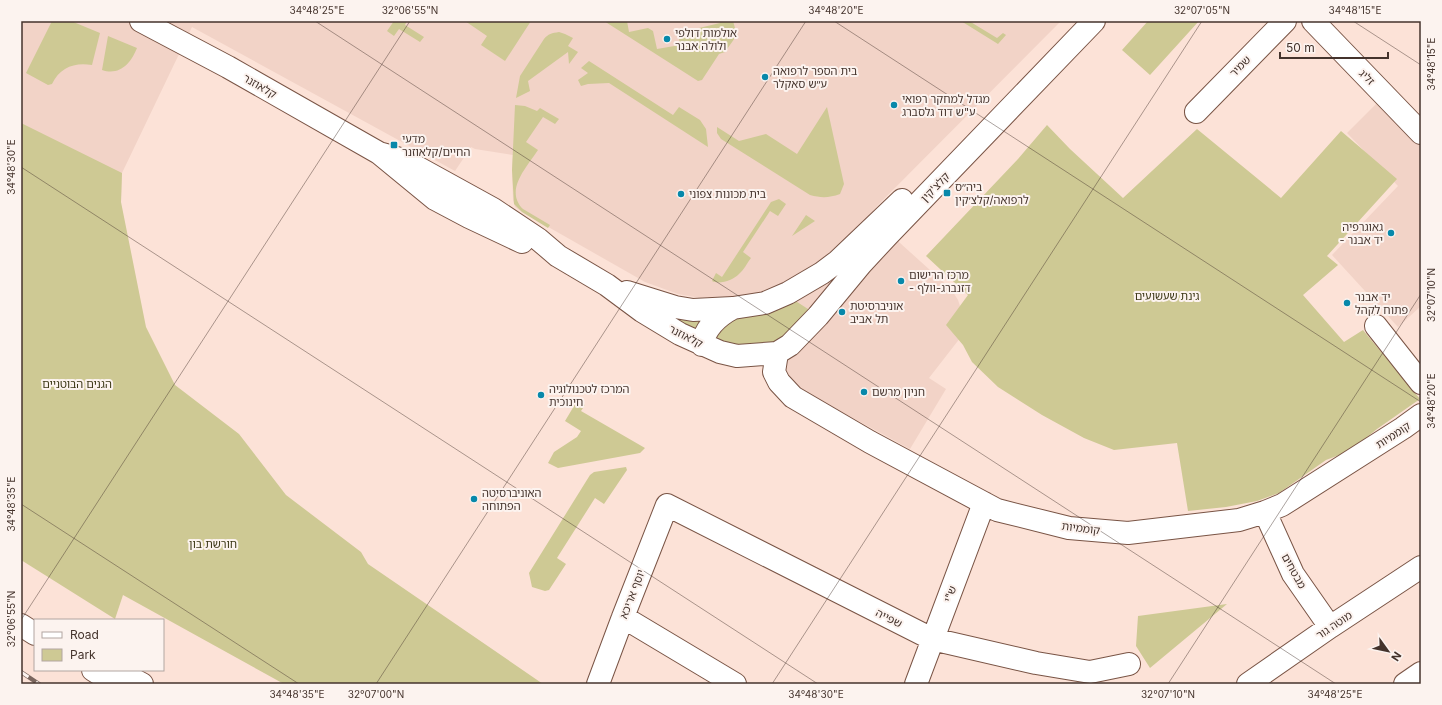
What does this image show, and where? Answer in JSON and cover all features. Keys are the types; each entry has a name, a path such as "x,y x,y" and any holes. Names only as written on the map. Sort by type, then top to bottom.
{"main road":[{"name":"קלאוזנר","path":"141,21 228,67 379,153 436,199 469,217 534,248 558,256 607,285 660,323 702,345 720,352 737,356 777,353"},
{"name":"קלצ'קין","path":"733,308 765,302 788,293 838,262 1075,21"},
{"name":"קלצ'קין","path":"777,353 797,339 887,236 1094,21"},
{"name":"שמיר","path":"1196,112 1285,21"},
{"name":"זליג","path":"1313,21 1421,133"},
{"name":"קלאוזנר","path":"607,285 675,307 706,310 733,308"},
{"path":"788,293 795,295 809,304 817,312 818,316"},
{"path":"702,345 703,340 713,323 720,315 733,308"},
{"path":"1376,326 1421,383"},
{"name":"קוממיות","path":"777,353 774,372 779,382 794,397 870,442 997,510 1069,528 1128,533 1239,520 1265,512 1282,505 1421,415"},
{"name":"ש\"י","path":"916,684 984,503"},
{"name":"שפייה","path":"667,505 932,639 1036,663 1090,672 1129,664"},
{"name":"יוסף אריכא","path":"598,684 667,505"},
{"name":"מבטחים","path":"1265,512 1292,574 1330,627"},
{"name":"מוטה גור","path":"1248,684 1330,627 1421,567"},
{"path":"623,617 735,684"},
{"path":"21,619 34,626"},
{"path":"21,626 34,633"},
{"path":"95,671 115,684"},
{"path":"118,671 142,684"},
{"path":"1405,684 1421,673"}],"shaded area":[{"name":"אוניברסיטת תל אביב","path":"21,21 1061,21 869,215 951,289 958,300 966,324 964,333 929,378 946,389 910,449 794,386 708,297 700,298 678,294 645,282 515,207 513,200 513,155 475,149 471,147 455,171 192,27 122,173 121,202 21,536"},
{"path":"1380,100 1421,142 1421,306 1398,327 1332,255 1398,186 1347,133"}],"green space":[{"path":"52,21 71,21 100,33 92,65 80,64 69,67 59,73 52,84 48,85 26,73"},
{"path":"394,21 407,21 405,25 424,37 420,42 399,29 394,36 387,31"},
{"path":"465,21 531,21 505,61 481,45 487,36"},
{"path":"604,21 627,21 629,32 648,28 653,31 657,49 680,45 678,33 720,23 719,21 733,21 737,35 725,52 719,54 702,80 698,81"},
{"path":"961,21 969,21 997,38 1003,33 1006,35 998,44"},
{"path":"1148,21 1199,21 1150,75 1122,50"},
{"path":"559,32 573,38 568,46 578,52 569,64 568,52 528,81 530,91 516,98 520,76 544,39 550,34"},
{"path":"108,36 137,48 132,59 119,70 102,70"},
{"path":"589,61 673,115 679,107 700,120 706,129 708,147 609,83 588,84 581,86 578,80 588,73 581,68"},
{"path":"515,105 525,106 537,111 540,108 559,119 555,124 543,117 526,142 538,150 523,171 516,186 518,202 523,209 550,225 548,228 522,212 514,204 512,170"},
{"path":"827,107 844,184 840,194 829,197 810,195 721,139 717,133 717,127 739,141 766,134 797,154"},
{"path":"21,123 122,173 121,202 146,327 175,385 239,434 286,495 361,552 368,564 543,684 284,684 123,595 115,619 21,560"},
{"name":"גינת שעשועים","path":"1047,125 1070,149 1123,198 1197,129 1281,198 1341,131 1397,179 1327,256 1338,265 1303,295 1344,342 1363,330 1420,399 1377,429 1350,451 1326,460 1279,493 1257,501 1226,507 1188,511 1177,443 1114,450 1084,438 1042,415 998,387 972,362 963,345 946,325 968,295 926,256 1018,159"},
{"path":"779,199 786,204 778,216 770,211 743,252 751,258 742,271 730,280 719,282 712,281 716,273 722,277 771,202"},
{"path":"806,215 815,221 792,236"},
{"path":"794,300 808,309 813,317 761,351 718,342 714,334 720,322"},
{"path":"656,308 702,320 700,334"},
{"path":"577,401 585,405 581,411 645,448 640,453 558,468 548,463 554,452 577,437 581,431 565,421"},
{"path":"626,467 627,470 604,504 595,498 557,558 566,564 549,590 545,591 532,587 529,573 590,475 594,472"},
{"path":"1227,604 1150,668 1136,646 1138,616"}],"railway":[{"path":"21,672 39,684"}],"place":[{"name":"אולמות דולפי ולולה אבנר","path":"667,39"},
{"name":"בית הספר לרפואה ע״ש סאקלר","path":"765,77"},
{"name":"מגדל למחקר רפואי ע\"ש דוד גלסברג","path":"894,105"},
{"name":"מדעי החיים/קלאוזנר","path":"394,145"},
{"name":"ביה״ס לרפואה/קלצ׳קין","path":"947,193"},
{"name":"בית מכונות צפוני","path":"681,194"},
{"name":"גאוגרפיה - יד אבנר","path":"1391,233"},
{"name":"מרכז הרישום - דזנברג-וולף","path":"901,281"},
{"name":"יד אבנר פתוח לקהל","path":"1347,303"},
{"name":"אוניברסיטת תל אביב","path":"842,312"},
{"name":"חניון מרשם","path":"864,392"},
{"name":"המרכז לטכנולוגיה חינוכית","path":"541,395"},
{"name":"האוניברסיטה הפתוחה","path":"474,499"}],"park label":[{"name":"הגנים הבוטניים","path":"77,384"},
{"name":"חורשת בון","path":"213,544"}]}
